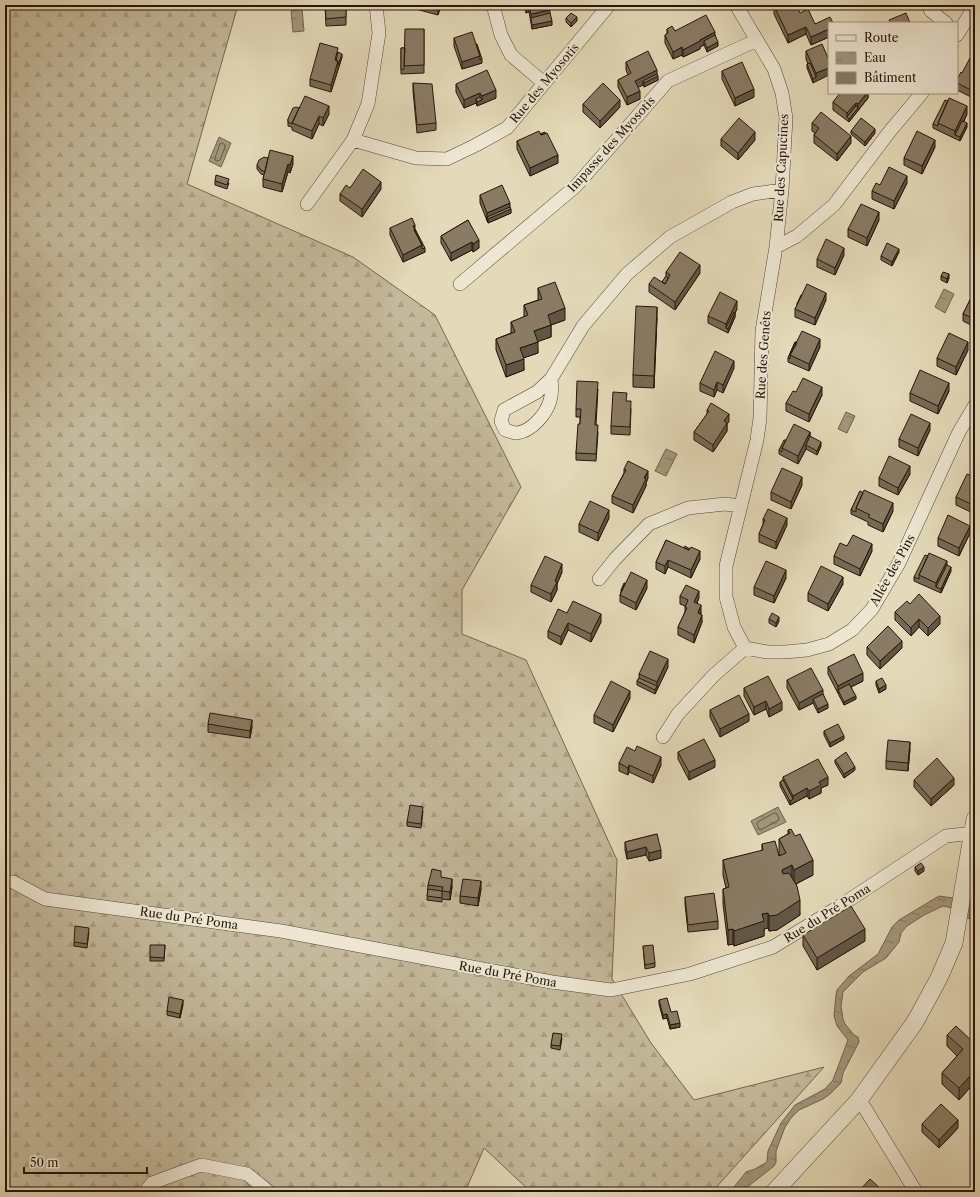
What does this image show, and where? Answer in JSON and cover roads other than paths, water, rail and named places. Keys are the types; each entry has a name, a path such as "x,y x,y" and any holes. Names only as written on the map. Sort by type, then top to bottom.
{"street":[{"path":"307,204 353,140 368,104 379,33 376,5"},
{"path":"493,5 501,35 511,55 544,83"},
{"name":"Rue des Myosotis","path":"353,140 416,158 447,159 476,145 507,128 608,5"},
{"name":"Rue des Capucines","path":"736,5 774,69 782,93 786,118 782,190 776,247"},
{"path":"928,5 931,11 945,22"},
{"path":"958,33 975,6"},
{"name":"Impasse des Myosotis","path":"460,284 576,186 668,81 757,40"},
{"path":"776,247 797,236 834,205 890,131 921,94"},
{"path":"551,379 583,326 627,274 670,237 732,202 753,194 782,190"},
{"name":"Rue des Genêts","path":"745,648 734,627 726,597 726,566 760,418 762,330 776,247"},
{"name":"Allée des Pins","path":"745,648 767,652 785,652 807,650 829,644 852,630 872,609 899,563 959,432 975,405"},
{"path":"599,579 615,559 649,524 688,508 725,504 740,506"},
{"path":"663,737 678,714 698,692 714,675 745,648"},
{"path":"774,1192 859,1100 915,1022 939,978 954,943 974,827"},
{"name":"Rue du Pré Poma","path":"13,882 45,899 281,931 552,982 611,990 690,974 773,947 840,906 946,836 965,834 974,827"},
{"path":"859,1100 916,1192"},
{"path":"145,1192 152,1183 201,1165 247,1174 269,1192"}],"water":[{"path":"302,9 304,31 293,32 291,11"},
{"path":"219,137 231,143 221,167 209,161"},
{"path":"944,289 954,294 945,313 935,307"},
{"path":"846,412 855,416 847,433 838,429"},
{"path":"666,449 677,454 666,476 655,471"},
{"path":"778,807 786,822 758,835 751,821"},
{"path":"939,896 953,898 952,908 943,906 924,915 907,926 901,933 899,942 886,958 863,972 843,992 841,1006 843,1019 854,1035 858,1037 859,1042 843,1073 841,1083 823,1099 799,1110 791,1118 785,1127 776,1151 776,1162 774,1166 741,1192 730,1192 746,1172 767,1162 768,1151 781,1123 795,1105 825,1089 833,1080 848,1040 837,1026 834,1016 837,990 849,976 878,954 892,927 899,920"},
{"path":"964,900 975,900 975,919 966,918"}]}
